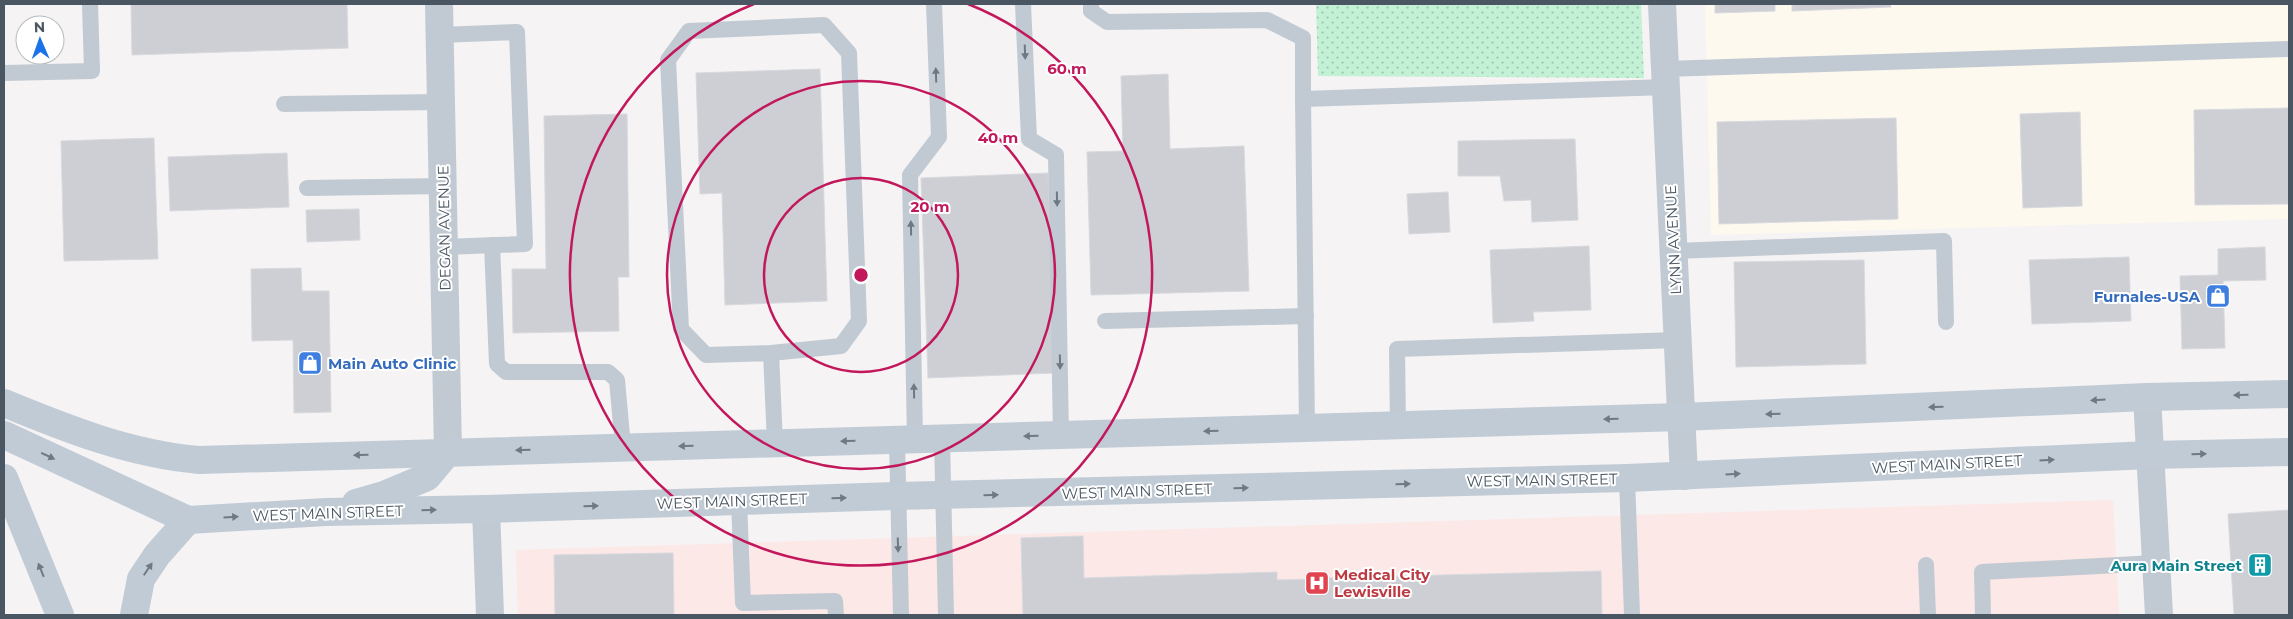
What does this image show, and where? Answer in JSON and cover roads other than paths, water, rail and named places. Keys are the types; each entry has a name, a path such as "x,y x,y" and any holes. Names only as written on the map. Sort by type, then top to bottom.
{"main road":[{"path":"4,403 71,431 147,453 198,460 1398,426 1682,417 2147,397 2289,394"},
{"name":"WEST MAIN STREET","path":"4,435 188,520 326,512 1627,478 2150,455 2289,452"},
{"path":"326,512 384,495 427,477 448,452"},
{"path":"4,478 60,615"},
{"path":"134,615 141,579 157,555 188,520"}],"street":[{"name":"DEGAN AVENUE","path":"439,4 448,452"},
{"name":"LYNN AVENUE","path":"1662,4 1684,476"},
{"path":"2147,397 2159,615"},
{"path":"486,509 490,615"}],"lane":[{"path":"4,73 92,71 90,4"},
{"path":"900,615 897,496 906,440 910,175 939,137 934,4"},
{"path":"1024,4 1029,139 1056,155 1061,435"},
{"path":"1091,4 1091,11 1107,22 1267,20 1303,38 1307,428"},
{"path":"824,25 849,53 859,321 842,346 771,354 706,355 680,329 668,60 689,31 824,25"},
{"path":"440,35 518,32 525,244 444,247"},
{"path":"1303,99 1666,78 2289,49"},
{"path":"284,104 441,102"},
{"path":"307,188 443,186"},
{"path":"1674,251 1944,242 1946,322"},
{"path":"492,245 497,364 506,372 608,372 617,380 624,447"},
{"path":"1105,321 1306,316"},
{"path":"1398,426 1397,349 1678,340"},
{"path":"771,354 775,443"},
{"path":"942,439 946,615"},
{"path":"1627,478 1632,615"},
{"path":"739,502 743,609 835,601 836,615"},
{"path":"1983,615 1982,572 2156,563"},
{"path":"1926,565 1928,615"}],"place":[{"name":"Furnales-USA","path":"2218,296"},
{"name":"Main Auto Clinic","path":"310,363"},
{"name":"Aura Main Street","path":"2260,565"},
{"name":"Medical City Lewisville","path":"1317,583"}]}
